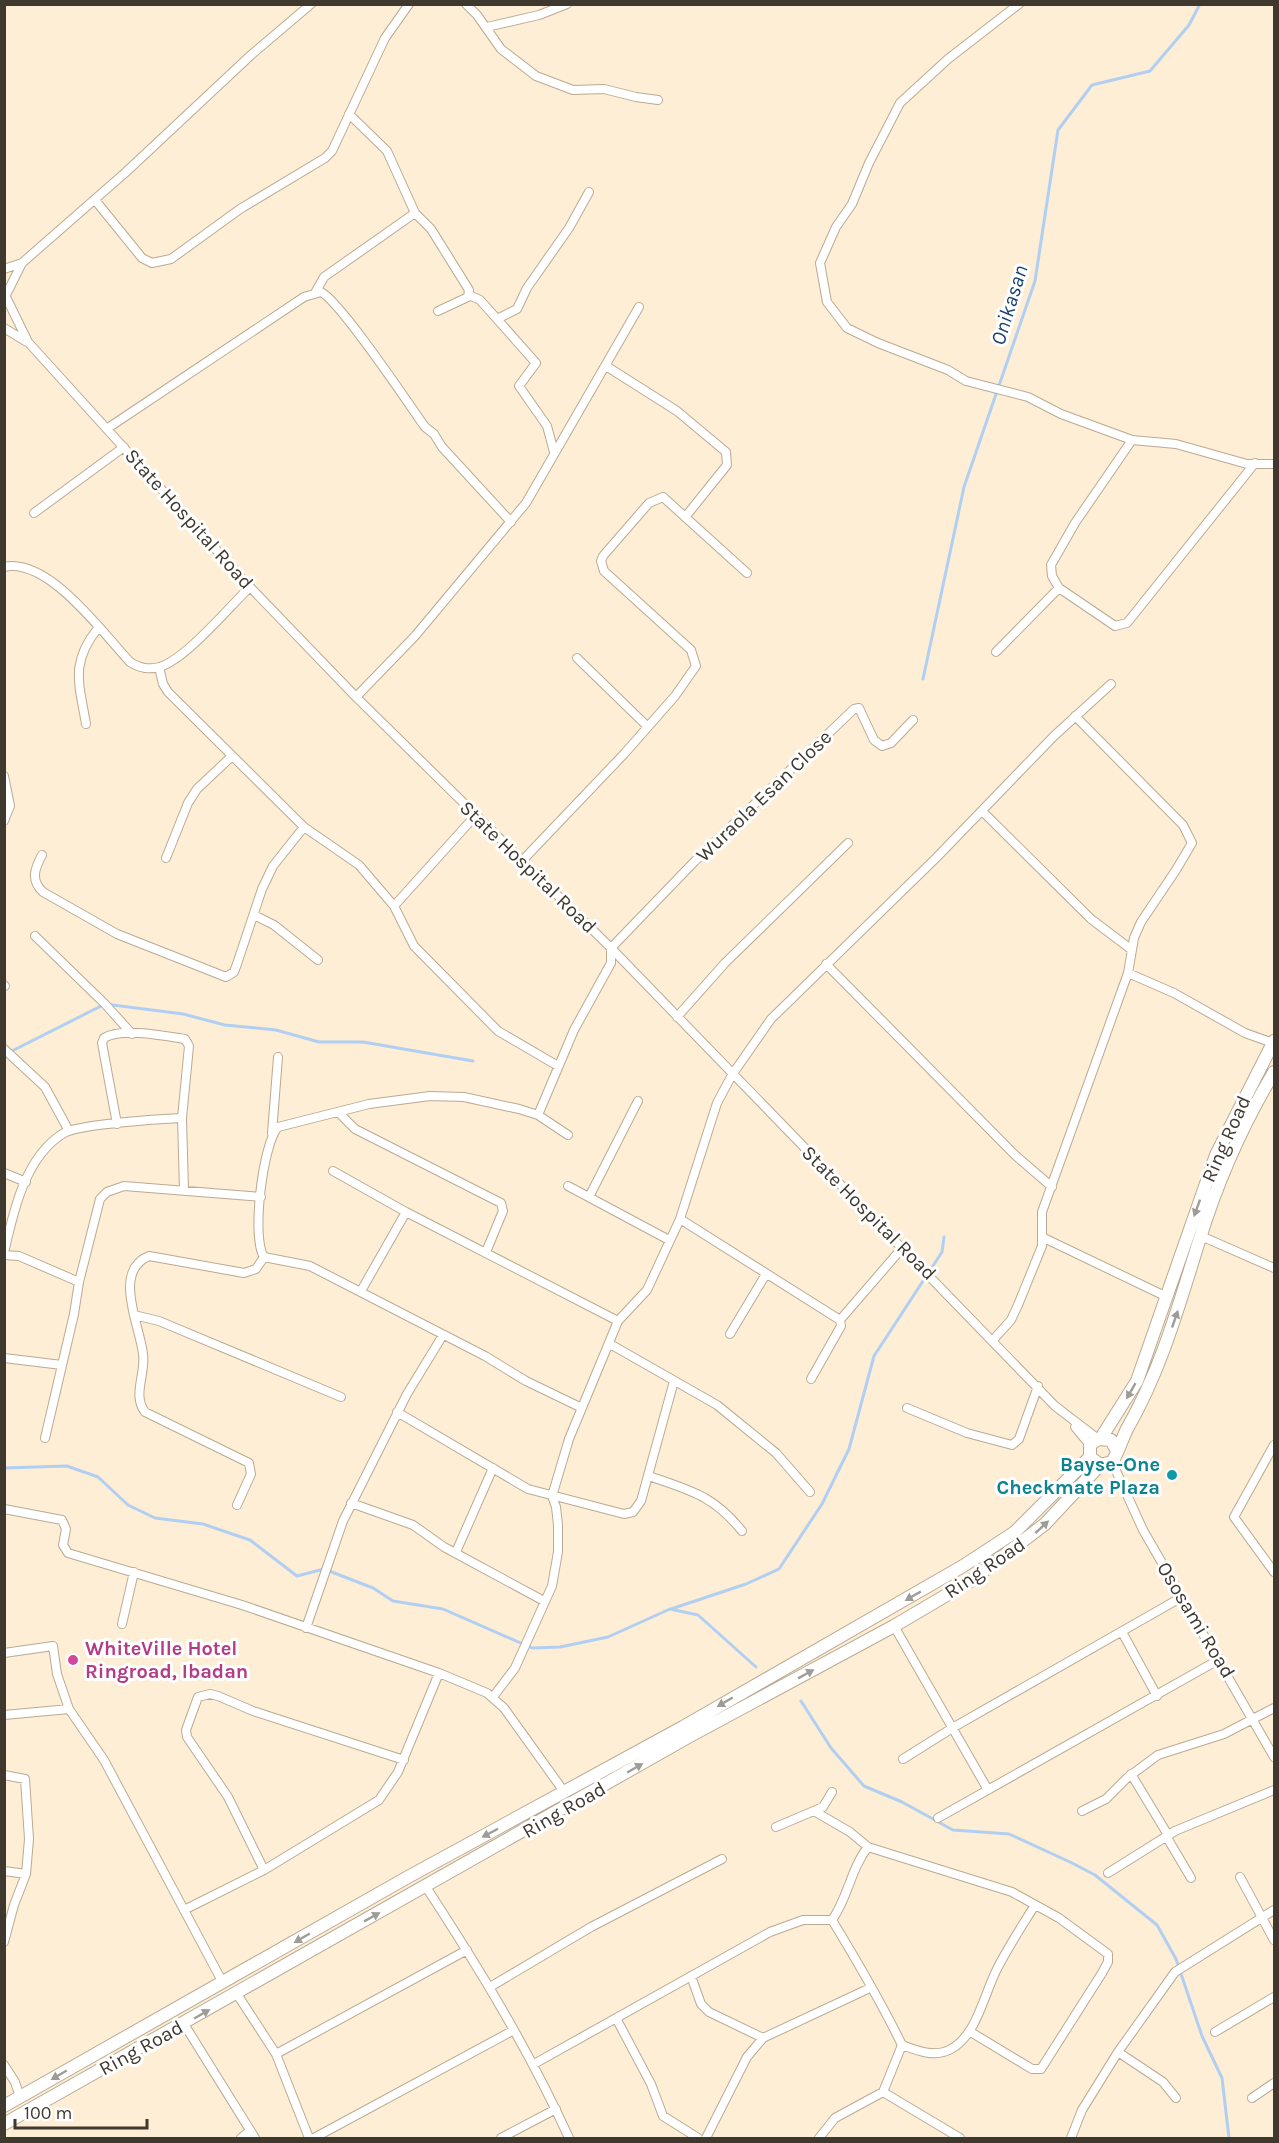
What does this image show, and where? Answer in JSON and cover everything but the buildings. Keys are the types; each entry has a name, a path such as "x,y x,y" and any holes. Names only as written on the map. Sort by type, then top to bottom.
{"main road":[{"name":"Ring Road","path":"4,2124 690,1736 894,1626 972,1580 1024,1543 1046,1524 1100,1453 1137,1381 1216,1155 1274,1042"},
{"name":"Ring Road","path":"4,2106 408,1877 565,1793 978,1557 1015,1532 1100,1453 1116,1449 1151,1385 1161,1361 1201,1236 1230,1158 1254,1105 1275,1072"},
{"path":"1100,1453 1111,1440 1116,1449"}],"street":[{"path":"4,269 22,263 95,200 251,55 311,4"},
{"path":"95,200 142,258 152,263 162,263 171,259 240,209 325,158 332,151 385,38 409,4"},
{"path":"466,4 487,27 501,49 526,70 573,90 604,89 636,98 658,100"},
{"path":"487,27 539,15 567,4"},
{"path":"1019,4 948,58 900,103 868,162 852,204 836,227 820,263 827,302 847,328 867,339 948,370 966,381 1028,397 1061,414 1132,440 1176,444 1247,464 1275,464"},
{"path":"349,114 387,151 416,213 431,229 469,295 480,300 536,363 519,386 547,426 554,452"},
{"path":"496,319 517,309 527,288 569,228 589,192"},
{"path":"315,293 324,277 416,213"},
{"path":"6,296 22,263"},
{"path":"108,428 304,297 315,293 327,295 425,427 434,434 442,447 512,522"},
{"path":"438,311 469,295"},
{"name":"State Hospital Road","path":"6,296 28,342 250,587 356,697 521,862 611,948 732,1075 932,1276 1100,1453"},
{"path":"356,697 415,636 526,503 639,307"},
{"path":"4,328 28,342"},
{"path":"606,366 677,411 726,452 727,465 686,516"},
{"path":"1132,440 1053,557 1050,565 1052,576 1059,588 1115,626 1127,623 1255,463"},
{"path":"34,513 124,447"},
{"path":"521,862 691,676 696,660 691,650 604,571 601,561 649,504 658,497 668,499 747,573"},
{"path":"4,567 22,566 43,574 62,590 130,662 140,668 159,667 189,647 250,587"},
{"path":"996,652 1059,588"},
{"path":"86,724 77,671 86,643 98,628"},
{"path":"577,658 647,726"},
{"path":"159,667 168,693 231,757 304,827 359,865 394,906 414,946 498,1031 558,1066"},
{"path":"493,1696 522,1653 552,1586 558,1552 556,1507 552,1496 582,1407 618,1321 647,1290 680,1219 717,1103 732,1075 771,1019 982,811 1033,756 1111,684"},
{"name":"Wuraola Esan Close","path":"611,948 695,861 854,709 859,708 874,740 882,746 891,743 913,720"},
{"path":"993,1340 1011,1320 1044,1238 1042,1212 1128,973 1132,950 1141,922 1191,843 1183,825 1075,716"},
{"path":"166,858 188,802 197,789 231,757"},
{"path":"4,776 10,806 4,821"},
{"path":"982,811 1091,919 1132,950"},
{"path":"394,906 475,816"},
{"path":"42,855 34,873 36,884 43,892 117,934 226,977 234,972 273,866 304,827"},
{"path":"677,1017 725,963 761,931 848,843"},
{"path":"254,915 274,925 318,960"},
{"path":"35,936 105,1004 132,1034"},
{"path":"538,1115 574,1030 611,963 611,948"},
{"path":"826,964 1015,1155 1052,1187"},
{"path":"1128,973 1174,993 1245,1033 1274,1042"},
{"path":"117,1124 102,1043 108,1035 161,1035 188,1042 182,1118 184,1190"},
{"path":"4,1049 45,1087 69,1131"},
{"path":"264,1257 258,1243 261,1197 267,1147 272,1134 278,1058"},
{"path":"272,1134 278,1127 291,1122 401,1098 430,1096 464,1097 538,1115 568,1135"},
{"path":"589,1197 638,1101"},
{"path":"338,1112 355,1129 501,1203 503,1211 486,1252"},
{"path":"79,1282 19,1256 4,1254 26,1182 35,1162 57,1138 69,1131 182,1118"},
{"path":"333,1171 406,1212 618,1321"},
{"path":"4,1173 26,1182"},
{"path":"45,1438 79,1282 100,1199 107,1192 124,1186 261,1197"},
{"path":"568,1186 669,1240"},
{"path":"361,1291 406,1212"},
{"path":"680,1219 840,1320 841,1326 811,1379"},
{"path":"1201,1236 1275,1268"},
{"path":"1044,1238 1167,1297"},
{"path":"840,1320 903,1247"},
{"path":"237,1505 251,1474 249,1464 152,1416 140,1405 144,1354 134,1316 130,1286 136,1266 142,1259 149,1256 165,1257 244,1273 256,1269 264,1257"},
{"path":"264,1257 303,1264 361,1291 492,1360 526,1381 582,1407"},
{"path":"730,1334 766,1274"},
{"path":"134,1316 159,1322 341,1397"},
{"path":"306,1628 334,1540 351,1503 397,1412 443,1335"},
{"path":"610,1344 704,1396 763,1442 810,1492"},
{"path":"4,1358 62,1365"},
{"path":"397,1412 528,1489 624,1515 637,1509 649,1476 674,1381"},
{"path":"907,1408 967,1433 1012,1445 1019,1439 1038,1386"},
{"path":"1275,1445 1233,1517 1275,1572"},
{"name":"Ososami Road","path":"1100,1453 1121,1482 1143,1530 1275,1757"},
{"path":"456,1552 493,1468"},
{"path":"649,1476 708,1497 742,1531"},
{"path":"351,1503 413,1525 544,1601"},
{"path":"4,1509 62,1520 66,1529 64,1550 439,1673 493,1696 565,1793"},
{"path":"122,1624 134,1572"},
{"path":"903,1759 954,1726 1182,1597"},
{"path":"894,1626 918,1671 954,1726 988,1790"},
{"path":"1122,1632 1157,1696"},
{"path":"4,1653 53,1646 57,1674 69,1709 104,1760 186,1909 223,1983"},
{"path":"938,1818 1220,1659"},
{"path":"186,1909 264,1870 379,1800 393,1783 404,1760 439,1673"},
{"path":"264,1870 228,1797 187,1737 186,1730 198,1697 210,1694 218,1696 253,1711 404,1760"},
{"path":"1082,1811 1106,1799 1131,1774 1158,1755 1224,1734 1275,1708"},
{"path":"4,1715 69,1709"},
{"path":"1131,1774 1191,1878"},
{"path":"4,1775 23,1778 27,1782 26,1823 29,1839 26,1874 4,1942"},
{"path":"1108,1873 1167,1835 1275,1790"},
{"path":"776,1827 823,1807 832,1792"},
{"path":"814,1811 868,1846 982,1880 1011,1892 1059,1918 1106,1952 1108,1962 1041,2069 1032,2069 969,2031"},
{"path":"832,1920 841,1906 868,1846"},
{"path":"490,1987 591,1927 722,1859"},
{"path":"4,1871 26,1874"},
{"path":"1240,1877 1275,1940"},
{"path":"426,1887 490,1987 534,2064 569,2139"},
{"path":"832,1920 870,1988 880,1999 902,2045 930,2054 941,2053 958,2044 969,2031 996,1972 1035,1905"},
{"path":"1071,2139 1082,2110 1118,2052 1175,1972 1275,1910"},
{"path":"534,2064 770,1932 803,1920 832,1920"},
{"path":"276,2054 467,1950"},
{"path":"691,1976 701,2004 709,2012 763,2038"},
{"path":"706,2139 747,2057 763,2038 870,1988"},
{"path":"237,1994 276,2054 309,2139"},
{"path":"1215,2032 1275,1997"},
{"path":"616,2018 651,2084 663,2116 698,2139"},
{"path":"184,2024 253,2135 241,2139"},
{"path":"314,2139 514,2030"},
{"path":"819,2139 835,2118 883,2092 902,2045"},
{"path":"1118,2052 1164,2082 1176,2098"},
{"path":"4,2065 20,2097"},
{"path":"1252,2098 1275,2083"},
{"path":"883,2092 960,2139"},
{"path":"501,2139 556,2109"}],"waterway":[{"name":"Onikasan","path":"923,679 964,487 1035,281 1058,130 1092,85 1150,71 1189,25 1200,4"},
{"path":"4,1055 105,1004 183,1014 225,1025 276,1030 319,1042 363,1042 473,1061"},
{"path":"671,1609 746,1584 779,1569 822,1504 849,1449 874,1356 942,1252 944,1237"},
{"path":"4,1468 67,1466 98,1477 128,1505 155,1518 203,1524 250,1540 297,1576 324,1569 373,1588 393,1601 443,1609 532,1648 560,1647 608,1637 670,1609 698,1615 756,1667"},
{"path":"801,1701 831,1748 864,1786 902,1802 953,1830 1009,1834 1072,1863 1095,1875 1157,1925 1176,1959 1202,2036 1222,2078 1229,2138"}],"place":[{"name":"Bayse-One Checkmate Plaza","path":"1172,1475"},
{"name":"WhiteVille Hotel Ringroad, Ibadan","path":"73,1660"}]}
